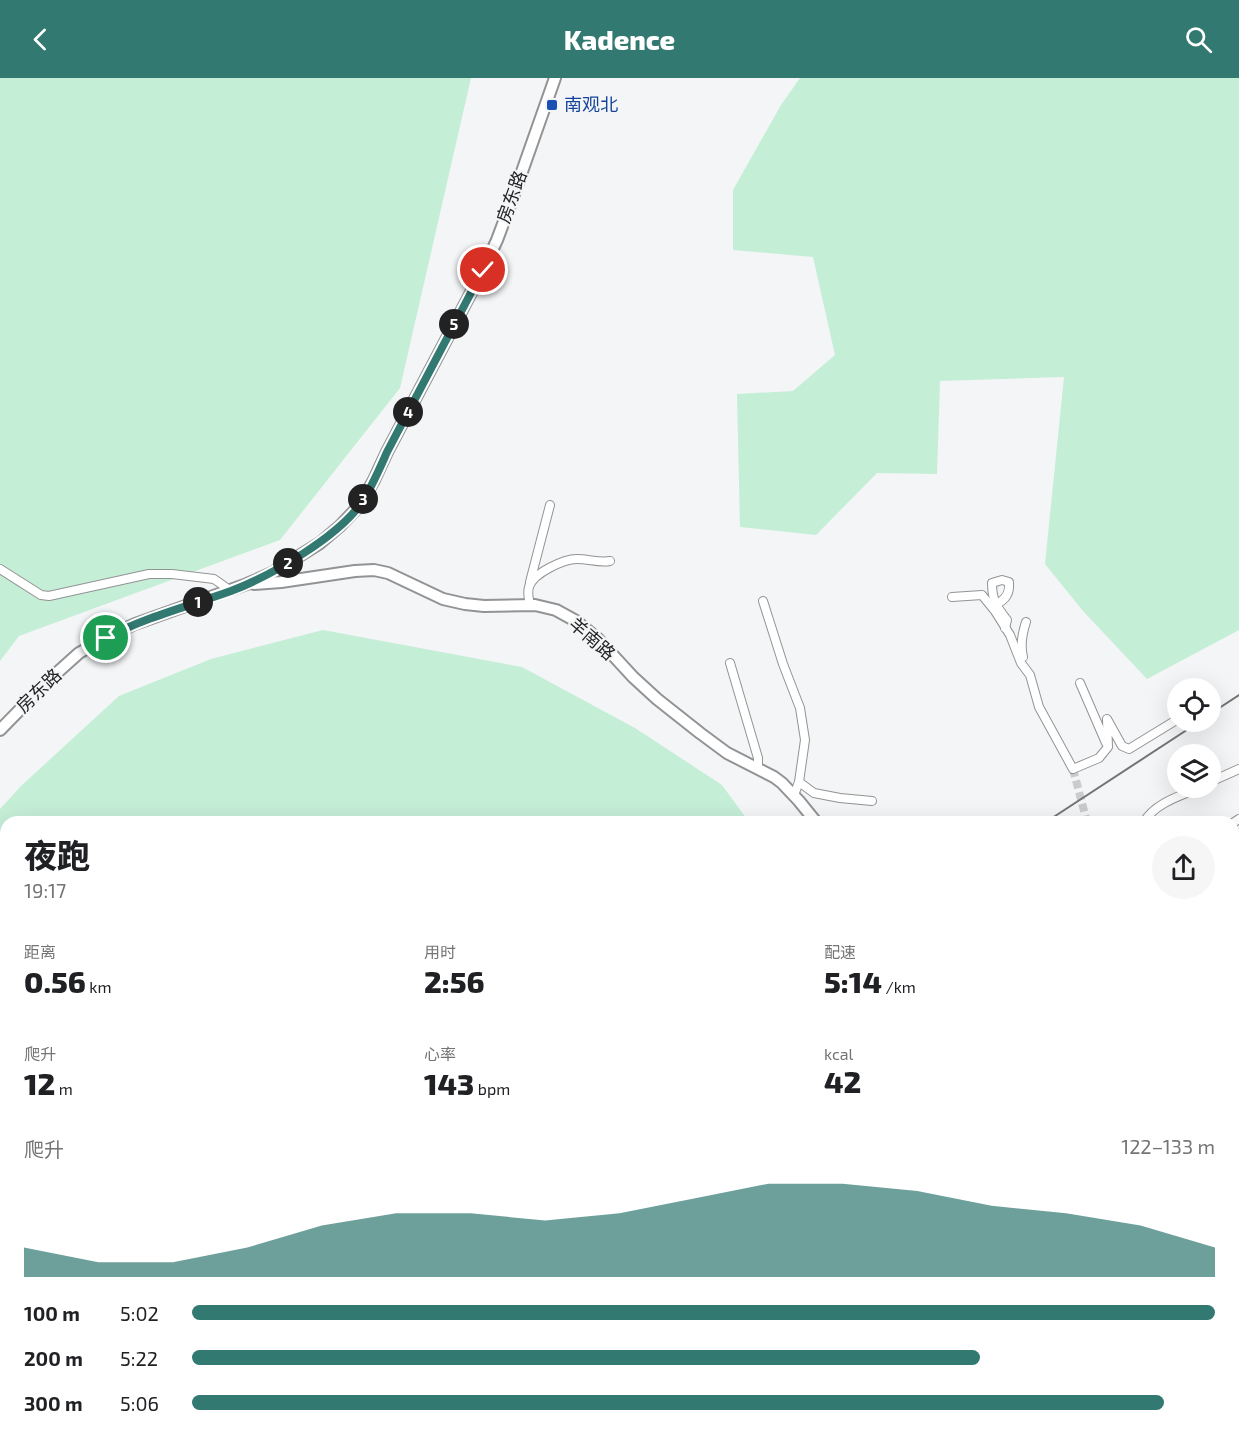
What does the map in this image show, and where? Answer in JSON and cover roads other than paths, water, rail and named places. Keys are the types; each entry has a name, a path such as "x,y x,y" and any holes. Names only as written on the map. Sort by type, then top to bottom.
{"main road":[{"name":"房东路","path":"0,730 79,654 135,624 231,591 272,573 320,543 360,505 497,240 555,78"},
{"name":"羊南路","path":"248,584 374,570 388,573 443,599 465,604 530,605 556,610 576,621 598,639 649,691 700,734 728,753 782,783 811,816"}],"street":[{"path":"530,605 528,594 530,584 550,505"},
{"path":"530,584 543,572 566,560 610,561"},
{"path":"0,569 41,595 49,596 149,574 214,579 231,591"},
{"path":"952,597 982,595 995,611 1010,636 1021,663 1030,675 1039,707 1073,769 1099,758 1108,747 1107,719 1122,746 1129,749 1167,726"},
{"path":"764,601 783,664 800,708 806,740 799,782 794,795"},
{"path":"996,604 1007,620 1005,628"},
{"path":"1024,667 1021,650 1026,622"},
{"path":"730,663 758,758 758,769"},
{"path":"1080,683 1108,747"},
{"path":"1221,777 1239,769"},
{"path":"799,782 814,793 872,801"},
{"path":"1148,816 1162,804 1176,798"}],"tunnel":[{"path":"1073,769 1085,816"}],"railway":[{"path":"1221,707 1239,695"},
{"path":"1055,816 1184,732"}],"place":[{"name":"南观北","path":"552,105"}]}
